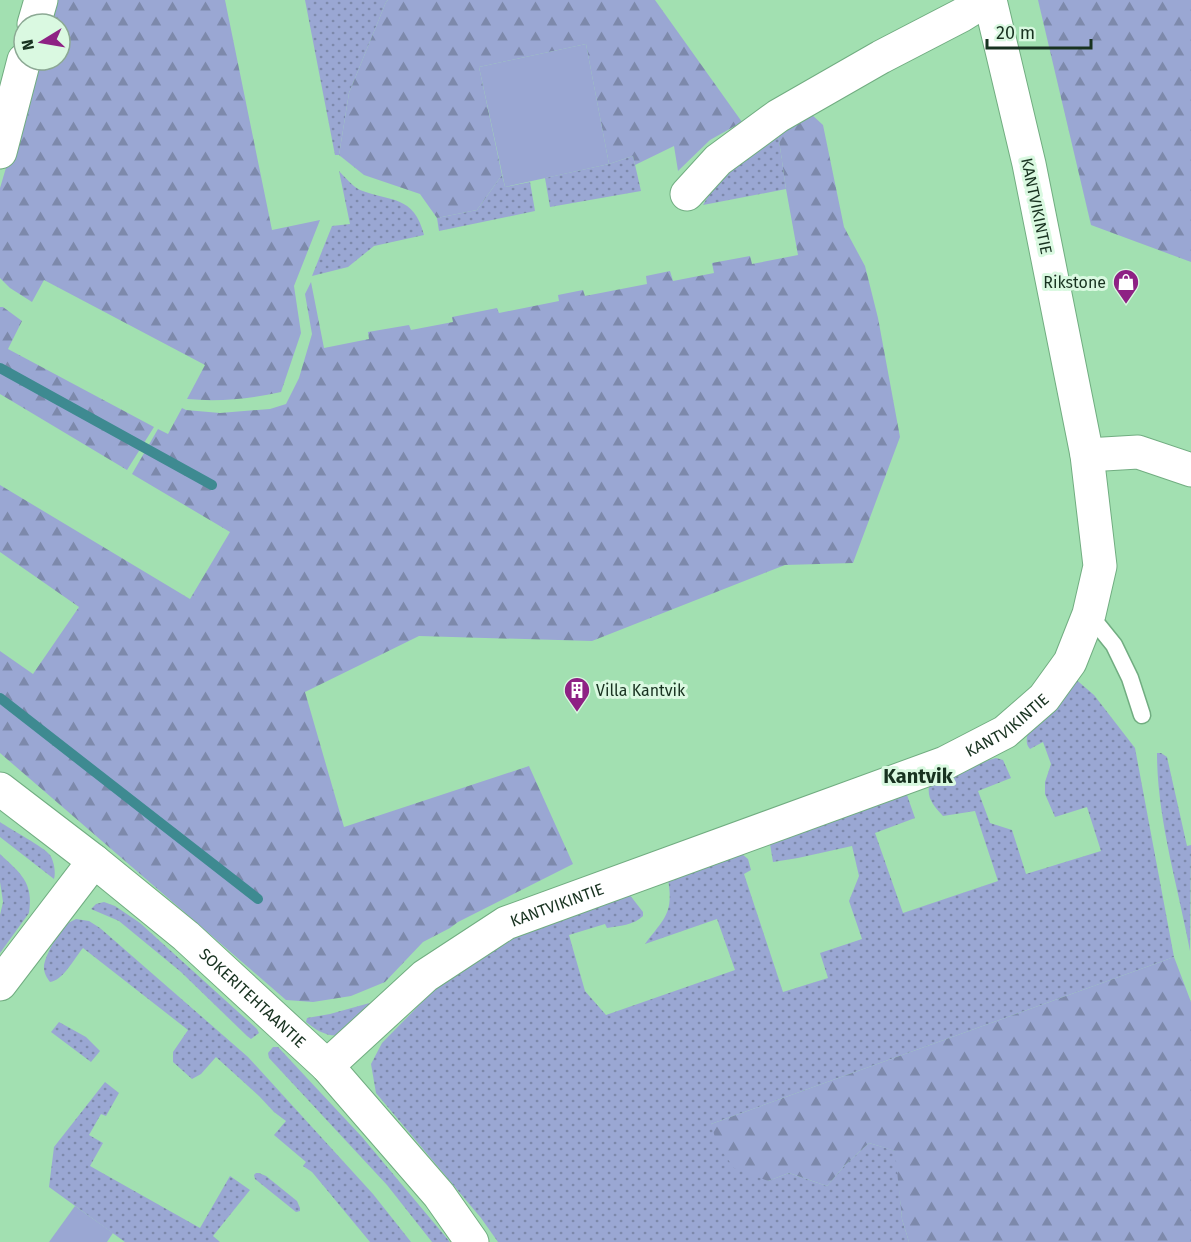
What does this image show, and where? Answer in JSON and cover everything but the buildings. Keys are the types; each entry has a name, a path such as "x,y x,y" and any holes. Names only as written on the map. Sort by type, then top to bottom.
{"street":[{"path":"687,194 718,160 778,116 881,57 988,0"},
{"name":"KANTVIKINTIE","path":"327,1066 425,976 506,923 945,763 1005,732 1044,698 1070,662 1089,614 1100,566 1087,455 1029,164 988,0"},
{"path":"0,152 21,72"},
{"path":"1087,455 1138,452 1191,470"},
{"name":"SOKERITEHTAANTIE","path":"0,789 186,936 327,1066 439,1195 472,1242"},
{"path":"0,984 94,861"}],"lane":[{"path":"1089,614 1114,645 1130,678 1142,715"}],"green space":[{"path":"55,0 225,0 272,230 320,220 294,286 301,333 281,392 234,399 187,399 205,365 44,280 32,302 10,288 0,278 0,188 34,72 72,72 72,12 52,12"},
{"path":"305,0 388,0 349,93 339,155 335,155"},
{"path":"388,0 655,0 742,122 710,140 678,171 674,146 635,165 633,156 609,164 586,44 479,67 502,175 477,210 437,218 420,194 364,175 339,155 349,93"},
{"path":"1038,0 1191,0 1191,262 1091,225"},
{"path":"586,44 609,164 505,187 479,67"},
{"path":"810,113 823,125 844,227 865,266 878,318 900,437 853,563 785,565 592,641 419,636 305,692 344,827 529,766 573,864 423,942 385,982 351,996 313,1002 286,1000 0,753 0,651 33,674 79,607 0,552 0,485 190,599 230,532 132,474 158,429 168,434 182,408 220,413 270,409 286,404 299,378 312,334 305,294 311,282 324,348 369,339 368,332 409,325 411,330 453,322 452,317 497,308 499,313 559,301 558,295 583,290 585,296 647,284 646,276 670,271 673,281 714,273 712,263 750,256 752,264 798,255 778,133"},
{"path":"778,133 786,189 703,205 718,179"},
{"path":"633,156 641,191 550,207 545,178 609,164"},
{"path":"339,171 360,190 408,206 420,222 424,235 374,246 348,267 312,276 332,226 350,224"},
{"path":"502,175 505,187 530,182 535,211 439,231 437,218 477,210"},
{"path":"0,307 22,321 8,349 154,427 127,470 0,394"},
{"path":"1073,677 1094,695 1135,748 1174,957 711,1124 768,1181 789,1173 827,1186 869,1143 896,1151 902,1219 909,1242 498,1242 481,1218 376,1093 371,1064 382,1043 433,991 487,950 522,930 629,894 643,912 643,916 639,919 626,925 607,928 605,924 569,935 585,991 606,1015 735,970 717,919 645,944 666,915 670,900 668,879 742,854 748,859 751,870 744,874 783,992 828,978 820,953 862,939 849,901 859,876 852,846 773,862 770,844 907,795 915,818 875,833 903,913 998,881 975,811 943,816 929,795 929,786 989,760 996,758 1003,760 1011,778 978,791 990,823 1012,830 1026,874 1101,851 1087,807 1055,817 1045,794 1045,782 1051,764 1043,742 1030,749 1027,742 1028,733"},
{"path":"1157,753 1167,757 1187,846 1191,845 1190,951 1164,828"},
{"path":"0,822 50,855 53,860 54,879 0,837"},
{"path":"0,854 24,879 30,902 29,913 0,953 0,915 3,902"},
{"path":"104,902 115,906 140,923 259,1033 251,1039 181,972 119,921 91,909 96,904"},
{"path":"76,919 89,921 100,928 248,1057 373,1194 411,1242 370,1242 312,1172 303,1166 306,1162 274,1135 286,1121 216,1057 201,1074 192,1079 173,1062 173,1052 188,1030 83,948 60,978 50,982 44,970 46,958 60,932 68,923"},
{"path":"1174,957 1191,1002 1191,1242 909,1242 902,1219 895,1151 869,1143 827,1186 789,1173 768,1181 734,1168 717,1144 711,1124"},
{"path":"384,999 345,1034 334,1036 324,1033 306,1022 307,1018"},
{"path":"59,1022 86,1037 100,1051 91,1062 51,1032"},
{"path":"273,1047 278,1047 362,1137 450,1242 432,1242 387,1185 269,1058 268,1053"},
{"path":"105,1082 119,1093 106,1116 101,1114 89,1135 103,1143 90,1166 200,1228 230,1176 250,1190 213,1236 220,1242 125,1242 49,1187 54,1147"},
{"path":"256,1173 266,1176 297,1201 300,1211 296,1212 255,1179"},
{"path":"75,1206 113,1233 107,1242 49,1242"}],"waterway":[{"path":"0,368 212,485"},
{"path":"0,698 258,899"}],"place":[{"name":"Rikstone","path":"1126,305"},
{"name":"Villa Kantvik","path":"577,713"}],"district":[{"name":"Kantvik","path":"918,776"}]}
